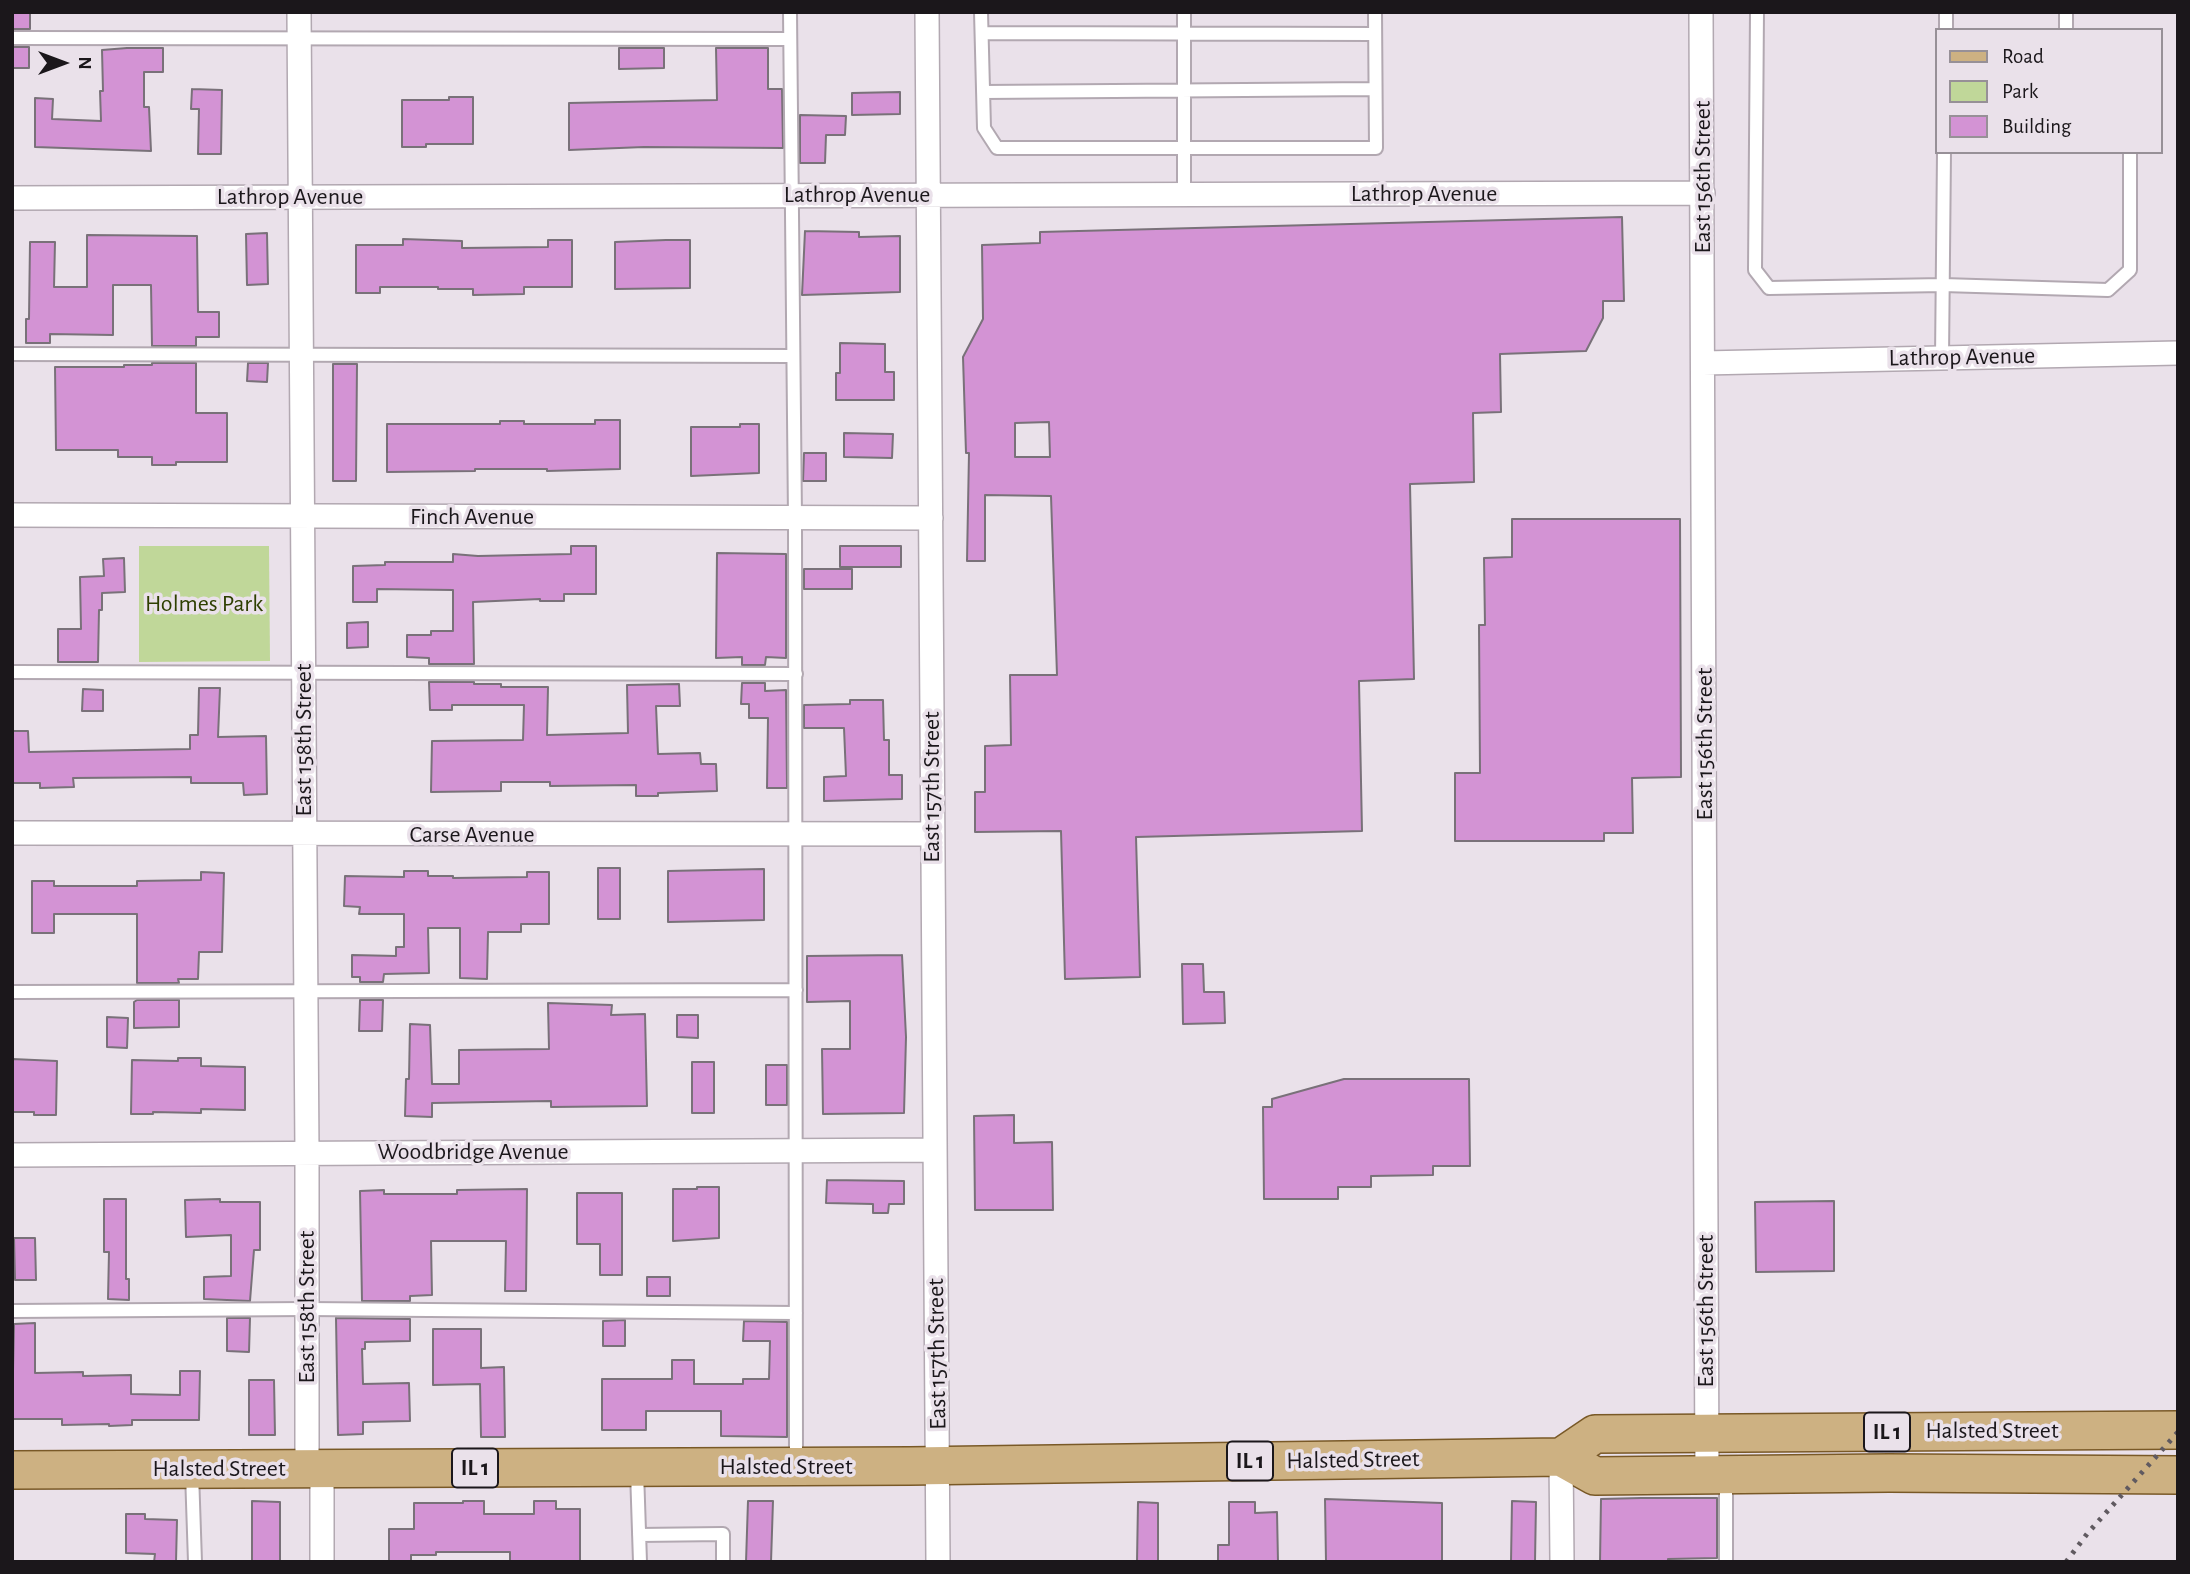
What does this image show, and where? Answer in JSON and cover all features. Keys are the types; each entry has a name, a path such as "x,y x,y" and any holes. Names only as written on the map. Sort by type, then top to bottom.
{"main road":[{"name":"Halsted Street","path":"1561,1457 1595,1434 2178,1430"},
{"name":"Halsted Street","path":"12,1470 939,1466 1561,1457 1595,1476 1889,1473 2178,1475"}],"street":[{"name":"East 158th Street","path":"299,12 307,1309 322,1562"},
{"name":"East 157th Street","path":"927,12 938,1562"},
{"name":"East 156th Street","path":"1702,12 1707,1433 1716,1475"},
{"name":"Lathrop Avenue","path":"12,198 1703,193"},
{"name":"Lathrop Avenue","path":"1703,363 2178,353"},
{"name":"Finch Avenue","path":"12,515 931,518"},
{"name":"Carse Avenue","path":"12,833 932,834"},
{"name":"Woodbridge Avenue","path":"12,1155 934,1150"},
{"path":"1561,1457 1562,1562"}],"lane":[{"path":"790,12 796,674 796,1466"},
{"path":"981,12 984,128 997,148 1376,148 1375,12"},
{"path":"1184,12 1184,194"},
{"path":"1757,12 1755,270 1769,288 1943,285 2108,290 2130,270 2130,154"},
{"path":"982,33 1375,34"},
{"path":"12,38 790,38"},
{"path":"983,92 1375,89"},
{"path":"1942,358 1944,154"},
{"path":"12,354 793,356"},
{"path":"12,672 796,674"},
{"path":"12,992 796,990"},
{"path":"12,1311 307,1309 796,1313"},
{"path":"637,1467 639,1562"},
{"path":"191,1469 195,1562"},
{"path":"1716,1475 1726,1562"},
{"path":"639,1535 723,1534 723,1562"}],"green space":[{"name":"Holmes Park","path":"139,546 269,546 270,661 139,662"}],"building":[{"path":"12,12 30,12 30,29 12,29"},
{"path":"12,47 29,47 29,68 12,68"},
{"path":"163,48 163,72 144,72 144,107 149,107 151,151 35,147 35,98 53,99 52,119 101,121 102,50"},
{"path":"619,48 664,48 664,68 619,69"},
{"path":"716,48 768,48 768,89 782,89 783,148 644,147 569,150 569,103 717,100"},
{"path":"192,89 222,90 221,154 198,154 199,109 191,109"},
{"path":"900,92 900,114 852,115 852,93"},
{"path":"449,97 473,97 473,144 402,147 402,100 449,100"},
{"path":"800,115 846,116 845,135 826,135 825,163 800,163"},
{"path":"1622,217 1624,301 1603,301 1603,318 1586,351 1500,354 1501,412 1473,413 1474,482 1410,484 1414,679 1359,681 1362,831 1136,837 1140,977 1065,979 1061,831 975,832 975,792 985,792 985,746 1011,745 1010,675 1057,675 1051,496 985,495 985,561 967,561 969,453 966,453 963,357 983,319 982,245 1040,243 1040,232","holes":["1049,422 1050,457 1015,457 1015,423"]},
{"path":"805,231 859,232 859,237 900,236 900,292 802,295"},
{"path":"267,233 268,284 247,285 246,234"},
{"path":"87,235 197,236 198,312 219,312 219,337 196,337 196,346 152,346 151,285 113,285 113,335 50,334 50,343 26,343 30,242 55,242 54,287 87,287"},
{"path":"403,239 462,241 462,248 548,247 548,240 572,240 572,287 524,287 524,294 473,295 473,289 438,287 380,287 380,293 356,293 356,245 403,245"},
{"path":"690,240 690,288 615,289 615,242"},
{"path":"840,343 885,344 885,372 894,372 894,400 836,400 836,373 840,373"},
{"path":"152,363 196,363 196,413 227,413 227,462 152,465 152,457 118,457 118,450 56,450 55,367 124,367"},
{"path":"248,363 268,363 267,382 247,381"},
{"path":"333,364 357,364 356,481 333,481"},
{"path":"595,420 620,420 620,469 387,472 387,424 500,424 500,421 524,421 524,424 595,424"},
{"path":"740,424 759,424 759,473 691,476 691,427 740,427"},
{"path":"844,433 893,434 892,458 844,457"},
{"path":"804,453 826,453 826,481 803,481"},
{"path":"1512,519 1680,519 1681,777 1632,778 1633,833 1604,833 1604,841 1455,841 1455,773 1480,773 1479,625 1485,625 1484,558 1512,557"},
{"path":"571,546 596,546 596,594 564,594 564,601 540,599 473,602 474,664 429,664 429,658 407,657 407,635 453,631 453,590 377,589 377,602 353,602 353,566 385,565 385,562 453,562 453,554 571,554"},
{"path":"840,546 901,546 901,567 840,567"},
{"path":"717,553 786,554 786,658 766,657 765,665 742,665 742,657 716,658"},
{"path":"124,558 125,592 102,593 98,662 58,662 58,629 81,629 80,577 104,576 103,559"},
{"path":"804,569 852,569 852,589 804,589"},
{"path":"368,622 368,647 347,648 347,623"},
{"path":"429,682 548,687 547,735 628,733 627,685 679,684 680,706 656,706 658,754 700,753 701,764 716,764 717,791 636,796 636,785 550,786 550,782 501,782 501,791 431,792 432,741 523,740 524,705 452,705 452,710 430,710"},
{"path":"742,683 765,683 765,691 786,690 787,788 767,788 768,718 749,718 749,704 741,704"},
{"path":"199,688 220,688 218,737 266,736 267,794 244,795 243,783 191,783 191,777 73,778 74,787 40,788 40,783 12,783 12,731 28,731 29,752 190,749 190,735 198,735"},
{"path":"83,689 103,690 103,711 82,711"},
{"path":"850,700 883,700 884,740 889,740 889,775 902,775 902,799 824,801 824,777 846,776 844,728 804,728 804,705 850,704"},
{"path":"598,868 620,868 620,919 598,919"},
{"path":"764,869 764,920 668,922 668,871"},
{"path":"404,871 428,871 428,876 453,878 527,877 527,872 549,872 549,924 521,924 521,932 488,932 487,979 460,978 460,928 428,928 429,973 384,974 383,982 360,982 360,977 352,977 352,955 396,956 396,947 404,947 404,914 359,914 360,907 344,906 345,876 404,877"},
{"path":"201,872 224,873 222,952 199,952 198,979 178,979 179,983 137,983 137,914 54,914 54,933 32,933 32,881 54,881 54,886 137,886 137,881 201,880"},
{"path":"902,955 906,1037 904,1113 823,1114 822,1049 850,1049 850,1001 807,1002 807,956"},
{"path":"1182,964 1203,964 1204,992 1224,992 1225,1023 1183,1024"},
{"path":"179,1000 179,1027 134,1028 134,1002"},
{"path":"360,1000 383,1000 382,1031 359,1031"},
{"path":"548,1003 612,1005 611,1015 645,1014 647,1106 551,1107 551,1101 432,1103 432,1117 405,1116 410,1024 430,1025 432,1084 459,1084 459,1050 549,1049"},
{"path":"677,1015 698,1015 698,1038 677,1037"},
{"path":"107,1017 128,1018 127,1048 107,1047"},
{"path":"178,1058 201,1058 201,1066 245,1067 245,1110 201,1109 201,1113 131,1114 132,1060 178,1061"},
{"path":"12,1059 57,1061 56,1115 12,1112"},
{"path":"692,1062 714,1062 714,1113 692,1113"},
{"path":"766,1065 787,1065 787,1105 766,1105"},
{"path":"1344,1079 1469,1079 1470,1166 1433,1166 1433,1175 1371,1176 1371,1187 1338,1187 1338,1199 1264,1199 1263,1107 1272,1107 1272,1099"},
{"path":"1014,1115 1014,1143 1052,1142 1053,1210 975,1210 974,1116"},
{"path":"827,1180 904,1181 904,1204 889,1204 888,1213 873,1213 873,1204 826,1203"},
{"path":"719,1187 719,1238 673,1241 673,1189"},
{"path":"527,1189 526,1291 505,1291 506,1241 431,1241 432,1295 410,1296 410,1301 362,1301 360,1191 384,1190 384,1194 457,1194 457,1190"},
{"path":"577,1193 622,1193 622,1275 600,1275 600,1244 577,1244"},
{"path":"104,1199 126,1199 126,1279 129,1279 129,1300 108,1299 109,1252 104,1252"},
{"path":"220,1199 220,1202 260,1202 260,1250 254,1250 250,1301 204,1299 204,1277 231,1276 231,1235 186,1237 185,1200"},
{"path":"1834,1201 1834,1271 1756,1272 1755,1202"},
{"path":"14,1238 35,1238 36,1280 15,1280"},
{"path":"647,1277 670,1277 670,1296 647,1296"},
{"path":"227,1318 250,1318 249,1352 227,1351"},
{"path":"336,1318 410,1319 410,1341 365,1342 365,1349 362,1349 363,1384 409,1383 410,1421 363,1422 363,1434 338,1435"},
{"path":"625,1320 625,1346 603,1346 603,1321"},
{"path":"744,1321 787,1322 787,1437 721,1436 721,1411 646,1411 646,1430 602,1430 602,1379 672,1379 672,1360 694,1360 694,1384 743,1384 743,1379 769,1379 770,1341 743,1341"},
{"path":"35,1323 35,1373 131,1375 131,1394 180,1395 180,1371 200,1371 199,1420 132,1420 132,1425 109,1426 62,1425 62,1419 12,1419 14,1324"},
{"path":"433,1329 481,1329 481,1368 504,1367 505,1437 481,1437 480,1384 433,1385"},
{"path":"249,1380 274,1380 275,1435 249,1435"},
{"path":"1717,1498 1717,1558 1668,1559 1668,1562 1600,1562 1601,1499"},
{"path":"1325,1499 1442,1503 1442,1562 1326,1562"},
{"path":"252,1501 280,1502 280,1562 252,1562"},
{"path":"484,1501 484,1514 534,1514 534,1501 556,1501 556,1509 580,1509 580,1561 510,1562 510,1552 436,1552 436,1555 411,1555 411,1562 389,1562 389,1529 414,1529 414,1503"},
{"path":"748,1501 773,1501 771,1562 746,1562"},
{"path":"1512,1501 1536,1502 1535,1562 1511,1562"},
{"path":"1138,1502 1158,1503 1158,1562 1137,1562"},
{"path":"1229,1502 1255,1502 1255,1513 1277,1512 1278,1562 1218,1562 1218,1545 1229,1545"},
{"path":"126,1514 145,1514 145,1519 177,1520 176,1562 154,1562 155,1554 126,1553"}],"railway":[{"path":"2066,1562 2087,1534 2178,1432"}]}
